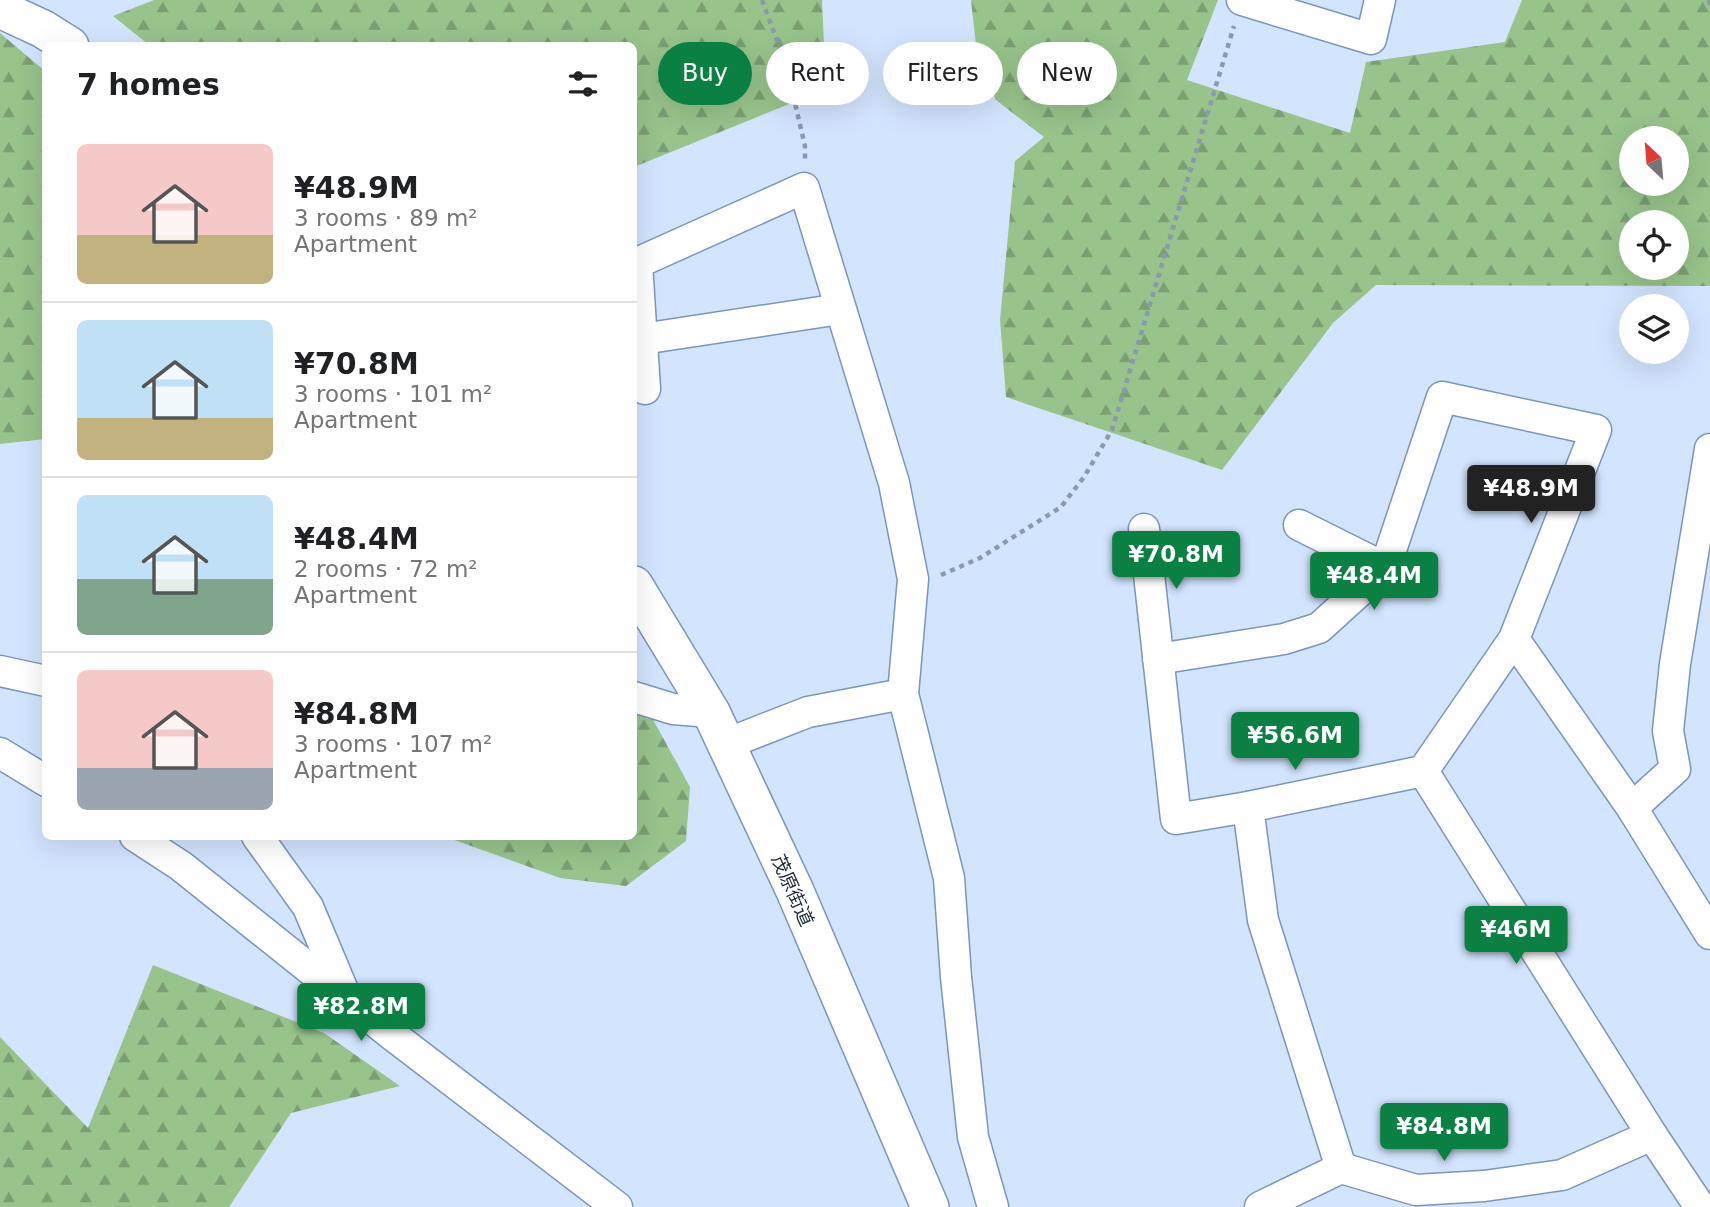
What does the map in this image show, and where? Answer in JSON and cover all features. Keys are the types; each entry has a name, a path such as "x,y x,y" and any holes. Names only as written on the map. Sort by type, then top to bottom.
{"main road":[{"path":"0,9 64,42"},
{"name":"茂原街道","path":"637,590 718,728 795,891 930,1207"}],"street":[{"path":"1238,12 1371,39 1380,0"},
{"path":"645,389 637,263 804,188 894,483 913,579 903,694 949,878 956,978 973,1138 993,1207"},
{"path":"642,339 840,309"},
{"path":"1144,529 1158,659 1176,819 1423,771 1514,639 1596,430 1442,397 1385,568 1319,628 1284,639 1158,659"},
{"path":"1632,808 1675,769 1668,731 1675,664 1710,449"},
{"path":"1299,525 1385,568"},
{"path":"1514,639 1632,808 1710,934"},
{"path":"0,671 42,680"},
{"path":"637,698 673,709 718,728 903,694"},
{"path":"0,753 42,779"},
{"path":"1423,771 1700,1207"},
{"path":"1248,807 1263,920 1341,1168"},
{"path":"141,840 181,866 347,999 617,1207"},
{"path":"260,840 308,906 347,999"},
{"path":"1259,1207 1341,1168 1416,1189 1484,1186 1562,1175 1652,1135"}],"path":[{"path":"762,0 786,65 805,146 804,188"},
{"path":"1709,0 1710,6"},
{"path":"913,579 945,575 980,558 1061,507 1084,477 1112,430 1238,12"}],"green space":[{"path":"154,0 822,0 824,42 766,42 766,105 787,105 637,166 637,42 145,42 113,16"},
{"path":"971,0 1218,0 1187,80 1350,133 1366,62 1505,42 1522,0 1710,0 1710,286 1376,285 1333,323 1222,470 1006,397 1000,320 1015,161 1044,137 1002,105 1003,42 976,42"},
{"path":"0,33 42,69 42,439 0,444"},
{"path":"637,690 690,787 686,841 626,886 560,878 454,840 637,840"},
{"path":"153,965 324,1033 400,1086 291,1113 229,1207 0,1207 0,1037 88,1128"}]}
